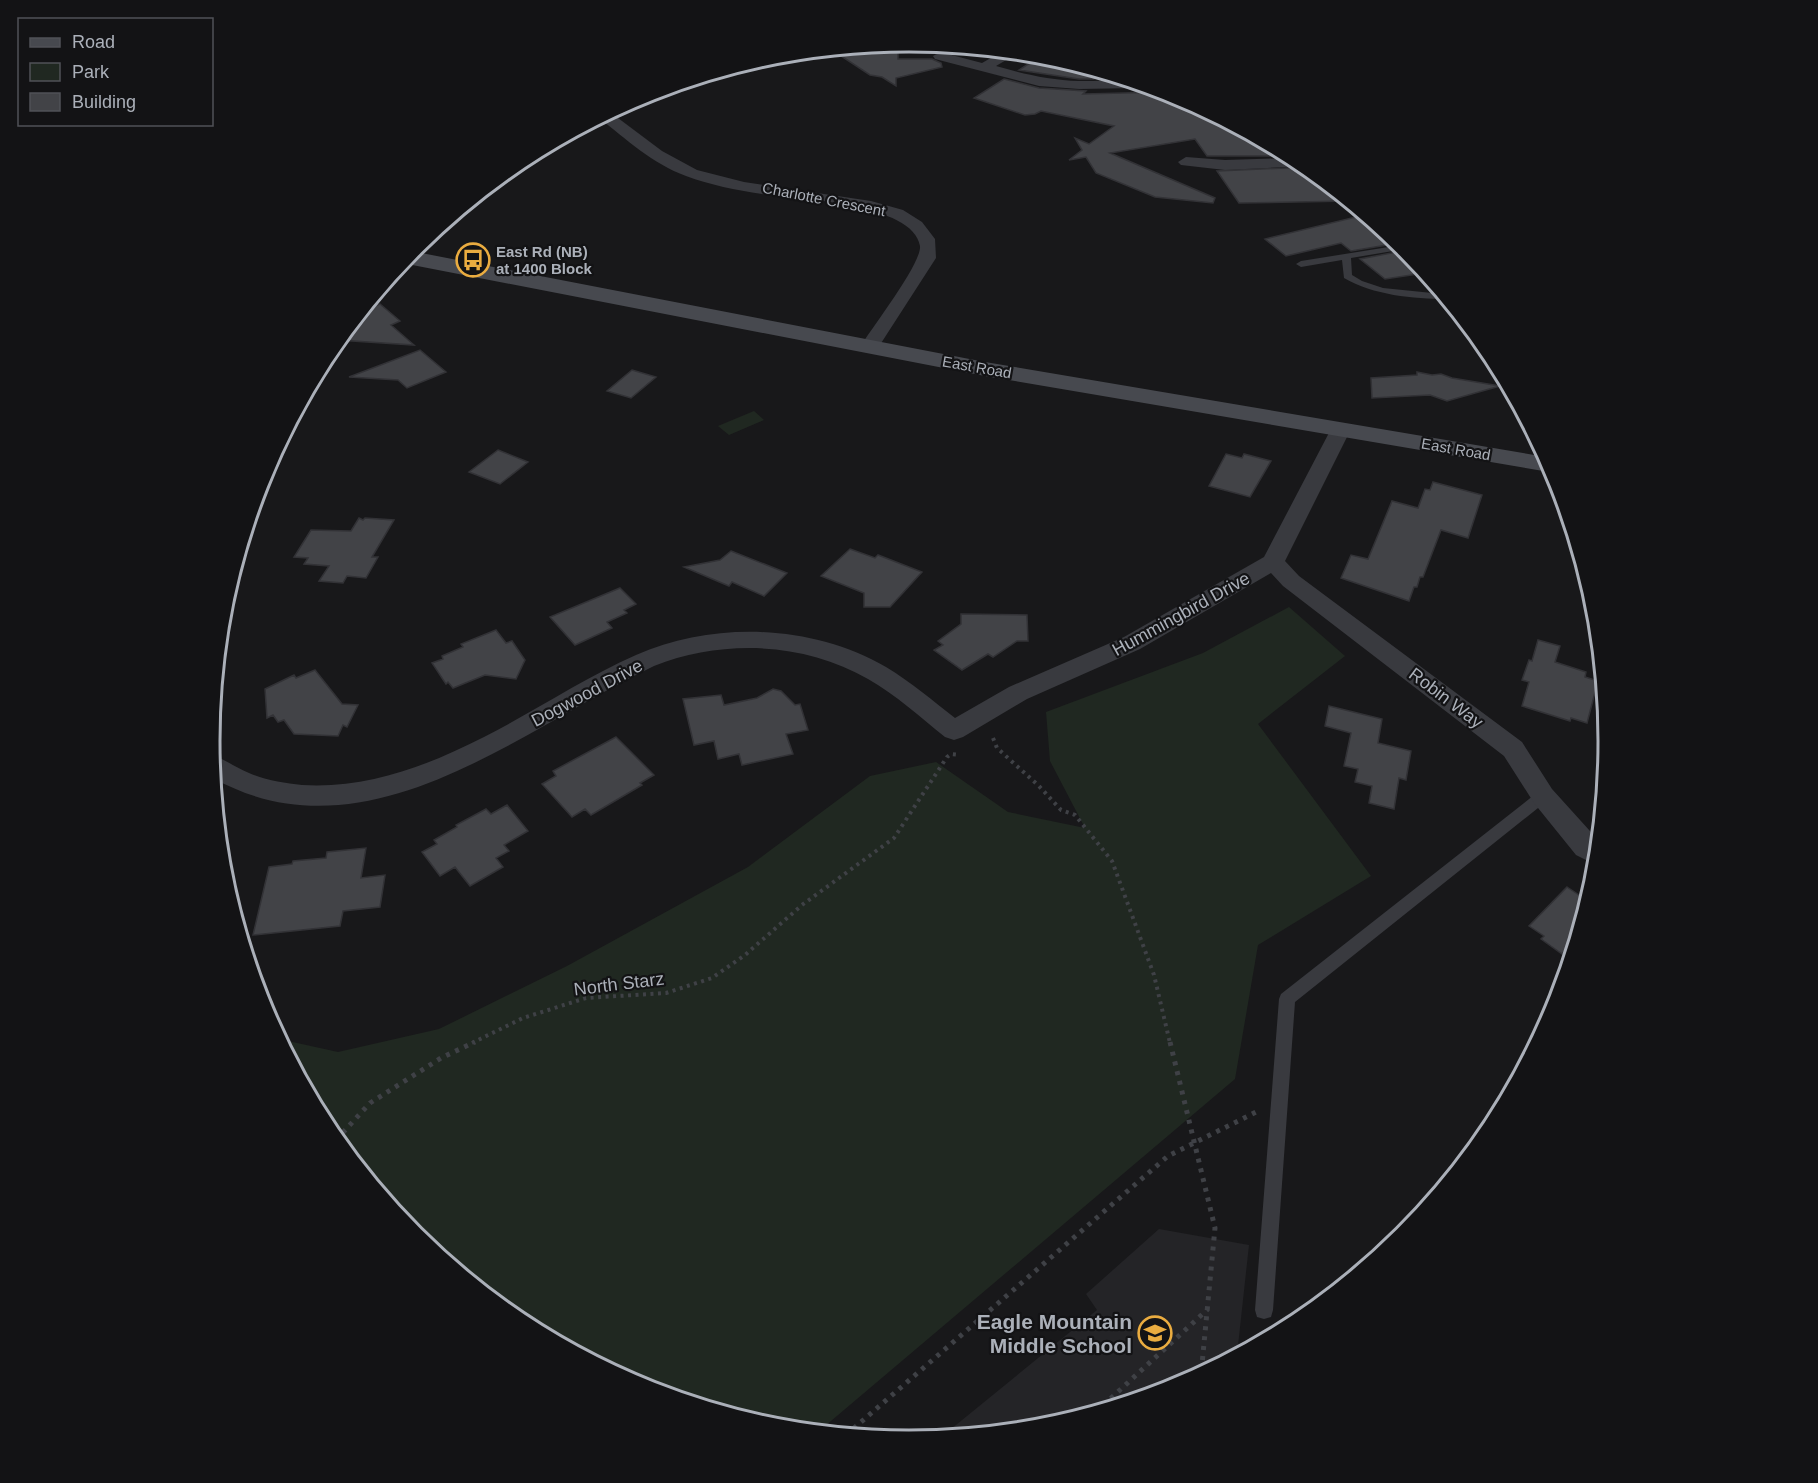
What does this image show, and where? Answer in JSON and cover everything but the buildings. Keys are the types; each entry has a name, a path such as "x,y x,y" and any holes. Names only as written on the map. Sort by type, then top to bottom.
{"main road":[{"name":"East Road","path":"417,259 868,347 1540,464"}],"street":[{"path":"940,56 1015,78 1047,83 1113,84"},
{"path":"983,68 1001,58"},
{"name":"Charlotte Crescent","path":"611,121 661,157 687,171 719,180 872,206 900,215 919,228 928,240 927,258 868,347"},
{"path":"1186,162 1225,165 1282,163"},
{"path":"1273,562 1341,429"},
{"name":"Hummingbird Drive","path":"954,731 1018,693 1132,643 1273,562"},
{"name":"Robin Way","path":"1273,562 1291,581 1514,749 1543,796 1589,849"},
{"name":"Dogwood Drive","path":"221,771 250,785 301,794 342,794 381,788 435,771 460,760 647,660 688,648 749,640 802,645 865,666 897,686 954,731"}],"lane":[{"path":"1301,264 1391,249"},
{"path":"1346,256 1347,276 1363,287 1382,292 1433,295"},
{"path":"1264,1310 1287,999 1543,796"}],"path":[{"path":"993,738 997,747 1061,810 1075,814 1112,861 1154,975 1215,1228 1202,1365"},
{"name":"North Starz","path":"342,1133 370,1102 441,1058 523,1018 586,998 666,993 712,978 745,955 802,905 894,838 946,757 951,754 960,755"},
{"path":"854,1428 1168,1156 1279,1100"},
{"path":"1109,1400 1208,1309"}],"shaded area":[{"name":"Eagle Mountain Middle School","path":"1159,1229 1249,1245 1238,1346 1173,1378 1087,1407 999,1425 951,1429 1097,1310 1086,1294"}],"green space":[{"path":"754,411 764,420 729,435 718,426"},
{"path":"1289,607 1345,656 1258,724 1371,876 1258,945 1235,1079 826,1426 731,1407 645,1378 564,1338 526,1314 455,1260 391,1196 336,1124 312,1086 289,1041 338,1052 439,1029 567,966 748,867 870,776 936,762 1008,812 1085,828 1050,761 1046,712 1203,653"}],"place":[{"name":"East Rd (NB) at 1400 Block","path":"473,260"},
{"name":"Eagle Mountain Middle School","path":"1155,1333"}]}
